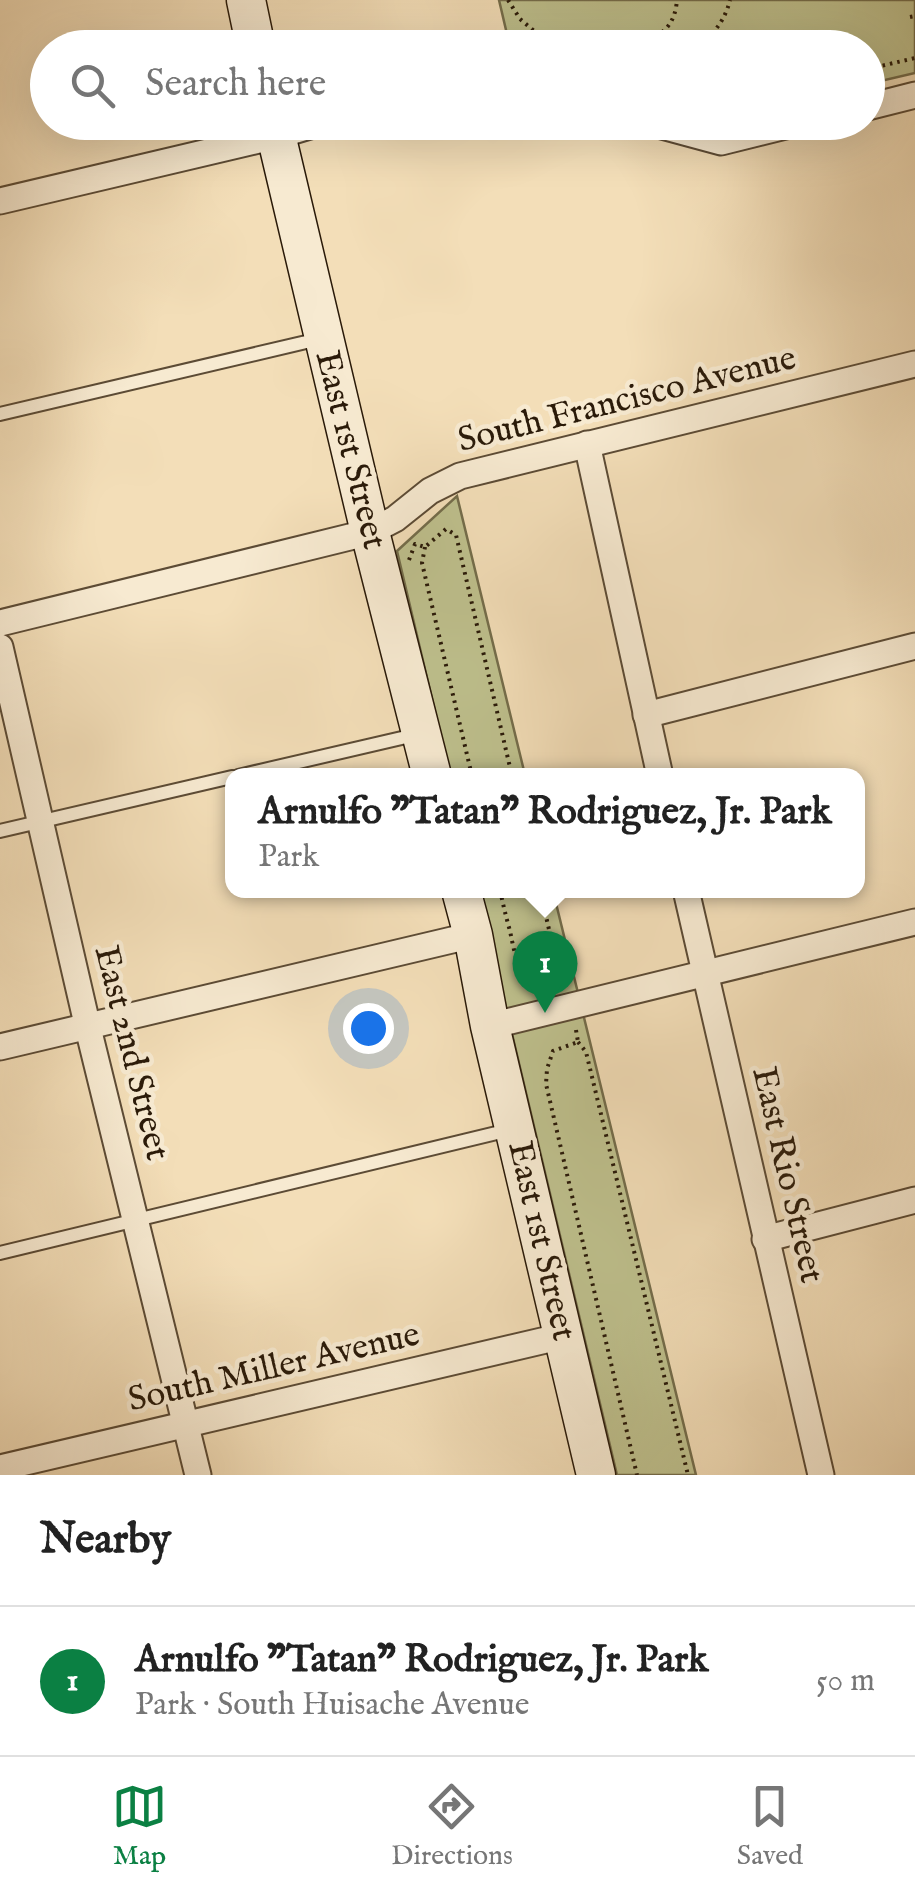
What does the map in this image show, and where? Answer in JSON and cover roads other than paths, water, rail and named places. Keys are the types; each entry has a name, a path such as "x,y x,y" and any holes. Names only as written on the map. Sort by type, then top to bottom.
{"street":[{"path":"246,0 252,30"},
{"path":"885,103 915,95"},
{"path":"0,201 233,140"},
{"name":"East 1st Street","path":"278,140 430,768"},
{"name":"South Francisco Avenue","path":"0,623 370,532 395,520 430,491 460,476 915,364"},
{"path":"586,444 658,768"},
{"path":"646,715 915,646"},
{"name":"East 2nd Street","path":"0,647 88,1028 198,1475"},
{"name":"East 1st Street","path":"464,898 490,1026 596,1475"},
{"name":"East Rio Street","path":"688,898 821,1475"},
{"path":"490,1026 915,922"},
{"path":"0,1047 473,935"},
{"path":"766,1239 915,1200"},
{"name":"South Miller Avenue","path":"0,1468 564,1336"}],"lane":[{"path":"0,414 324,338"},
{"path":"270,768 421,733"},
{"path":"0,830 225,778"},
{"path":"0,1253 514,1128"}],"place":[{"name":"Arnulfo \"Tatan\" Rodriguez, Jr. Park","path":"545,1013"}]}
